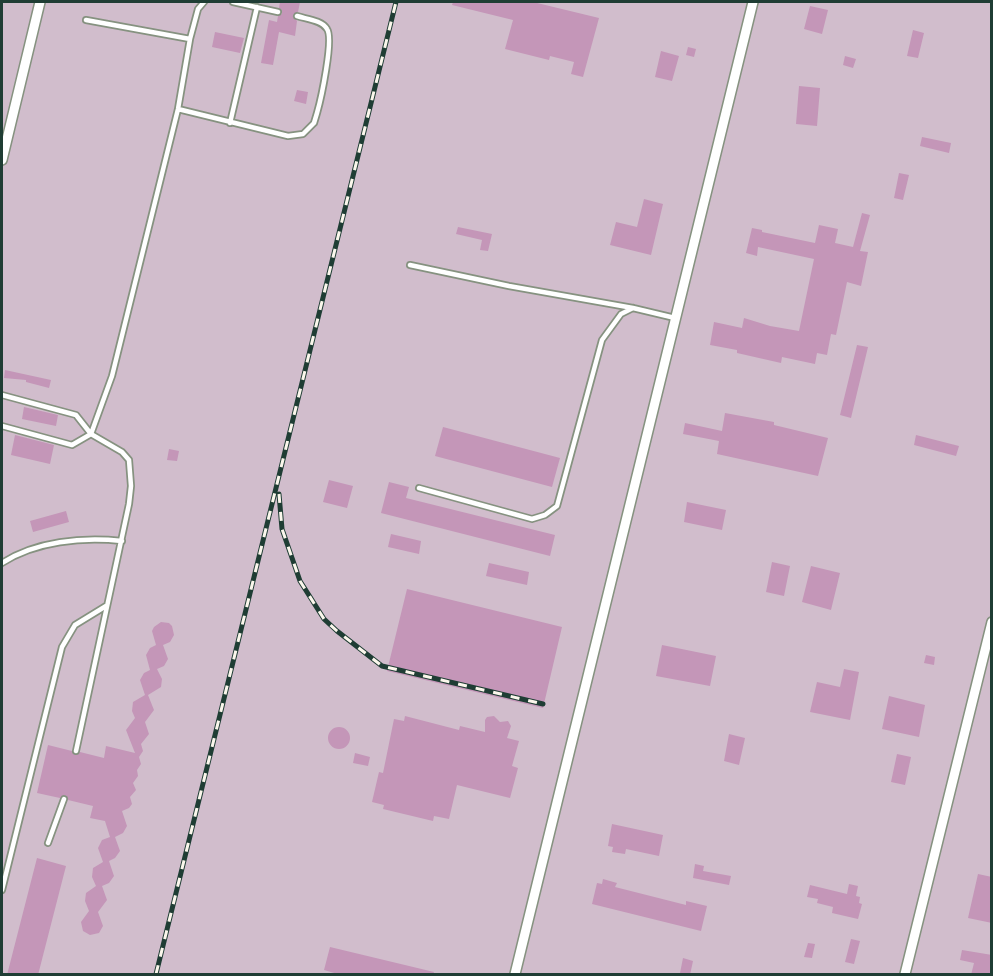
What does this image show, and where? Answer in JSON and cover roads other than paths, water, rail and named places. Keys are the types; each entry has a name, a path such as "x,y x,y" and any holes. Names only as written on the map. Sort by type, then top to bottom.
{"street":[{"path":"2,159 40,2"},
{"path":"515,975 753,2"},
{"path":"905,975 992,622"}],"lane":[{"path":"2,426 72,445 91,434 112,376 178,109 190,39 198,9 204,2"},
{"path":"233,2 278,12"},
{"path":"230,123 257,7"},
{"path":"178,109 288,136 303,135 314,123 321,99 329,30 323,23 297,16"},
{"path":"86,20 190,39"},
{"path":"410,265 676,318"},
{"path":"419,488 532,519 545,515 557,506 602,340 621,314 633,308"},
{"path":"2,395 76,416 91,434 122,452 129,460 131,486 122,541 76,752"},
{"path":"2,563 24,552 51,544 95,539 122,541"},
{"path":"2,890 62,647 75,625 107,606"},
{"path":"48,843 64,799"}],"railway":[{"path":"156,974 396,2"},
{"path":"279,494 282,529 300,581 324,619 337,631 382,666 543,704"}]}
